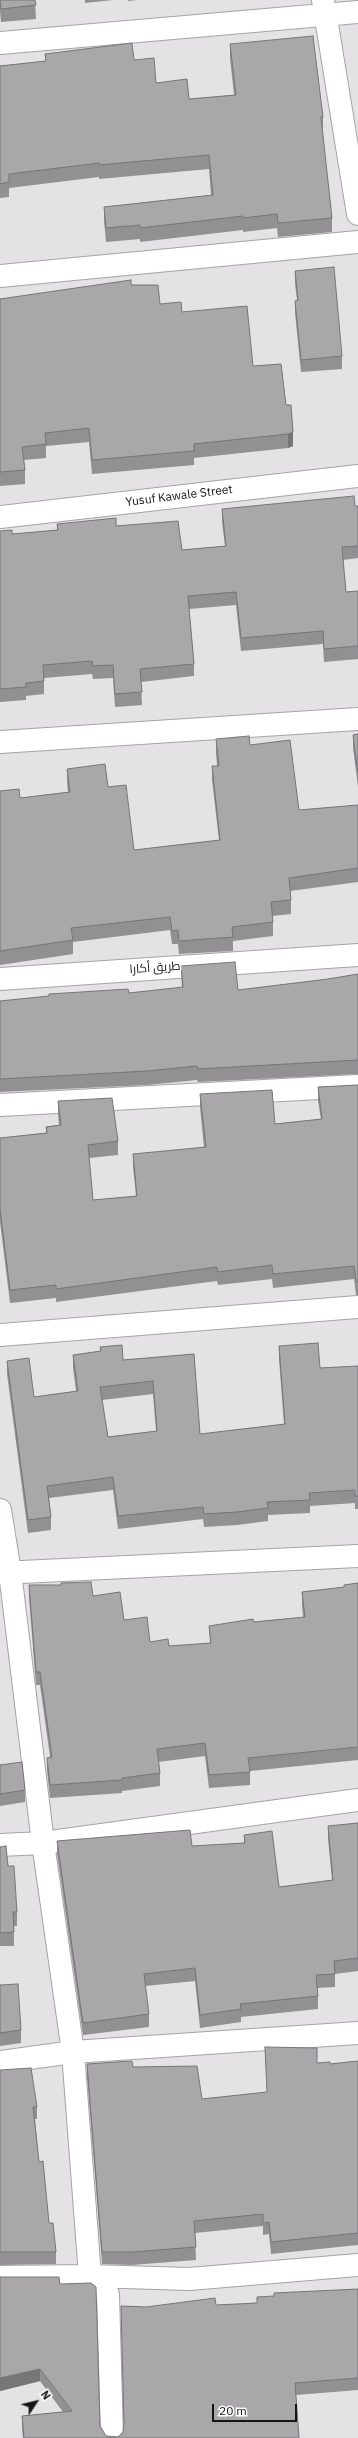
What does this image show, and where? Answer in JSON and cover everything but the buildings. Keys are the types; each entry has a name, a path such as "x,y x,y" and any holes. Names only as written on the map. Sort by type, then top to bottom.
{"street":[{"path":"324,8 358,214"},
{"path":"0,43 324,8 358,12"},
{"path":"0,276 358,242"},
{"name":"Yusuf Kawale Street","path":"0,517 358,476"},
{"path":"0,742 358,719"},
{"name":"طريق أكارا","path":"0,979 358,955"},
{"path":"0,1105 358,1086"},
{"path":"0,1335 358,1307"},
{"path":"0,1510 5,1572 73,2052 90,2276 108,2294 112,2438"},
{"path":"5,1572 358,1556"},
{"path":"0,1846 43,1843 358,1800"},
{"path":"0,2062 73,2052 358,2033"},
{"path":"0,2277 90,2276 188,2279 358,2265"}]}
